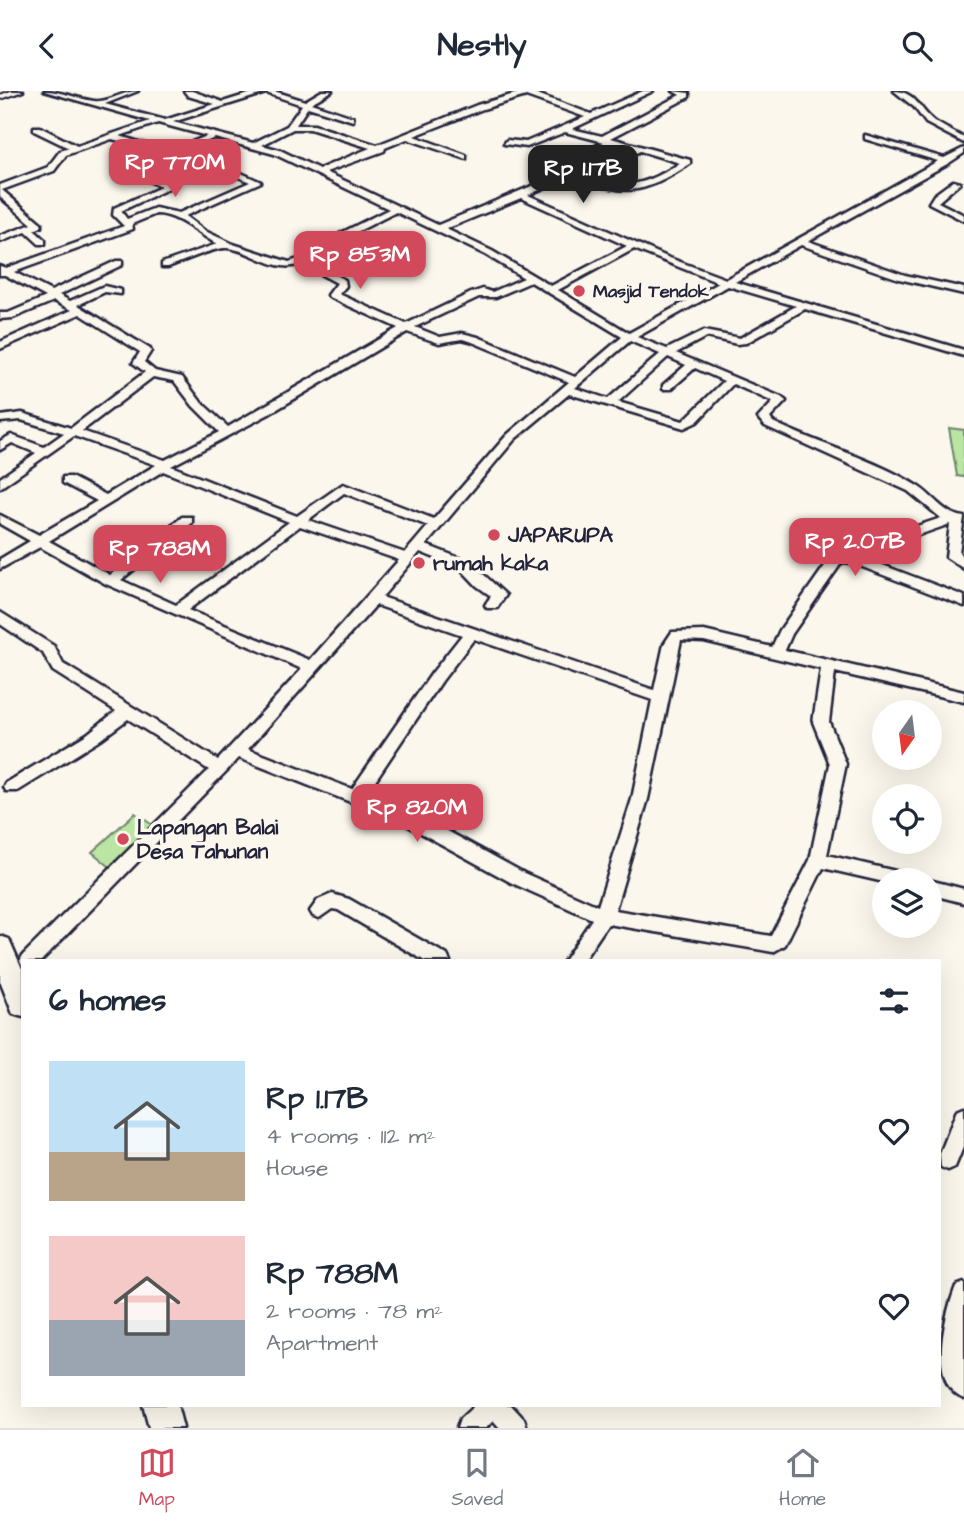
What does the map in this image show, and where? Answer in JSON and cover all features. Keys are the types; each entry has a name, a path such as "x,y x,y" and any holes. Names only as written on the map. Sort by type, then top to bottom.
{"highway":[{"path":"0,947 21,968"},
{"path":"161,1407 166,1428"}],"street":[{"path":"0,97 19,91"},
{"path":"48,91 256,145 489,253 629,337 779,400 778,405 764,416 769,424 892,477 916,490 956,521 959,528 952,552 953,557 964,565"},
{"path":"98,104 134,91"},
{"path":"188,91 191,95 222,104"},
{"path":"0,239 36,227 37,223 0,190 51,169 61,154 75,148 266,91 350,119"},
{"path":"291,127 306,105 328,91"},
{"path":"508,142 527,145 649,91"},
{"path":"564,129 607,140 687,162 637,190 603,184 574,171 571,161 607,140 686,95 677,91"},
{"path":"898,91 917,105 929,121 964,141"},
{"path":"318,172 381,149 480,107 506,101 523,92 592,117"},
{"path":"256,145 291,127 307,126 381,149"},
{"path":"37,129 75,148"},
{"path":"2,271 52,257 131,226 117,215 117,210 168,187 134,168 216,135"},
{"path":"112,136 142,146"},
{"path":"408,137 463,157"},
{"path":"868,137 946,161"},
{"path":"179,216 257,182 180,149"},
{"path":"437,229 574,171 594,171 639,149"},
{"path":"30,959 237,751 373,599 434,524 511,437 570,385 629,337 964,150"},
{"path":"923,175 934,178"},
{"path":"945,180 960,184"},
{"path":"960,184 937,197 933,203 964,218"},
{"path":"521,195 729,283 964,353"},
{"path":"128,222 159,210 179,216 225,244 282,265 307,258 395,209"},
{"path":"29,230 42,242"},
{"path":"801,242 902,277 964,291"},
{"path":"165,265 225,244"},
{"path":"552,290 635,245"},
{"path":"307,258 306,264 342,282 333,295 383,319 439,340 462,336 474,339 610,403 687,425 730,381"},
{"path":"0,316 9,316 119,263"},
{"path":"2,271 75,307 146,351 138,363 151,373 178,379 197,404 227,433"},
{"path":"0,565 163,465 227,433 408,327 475,295 483,292 492,295 532,278"},
{"path":"0,346 104,289 117,292"},
{"path":"610,403 666,354 709,332 734,342 742,341 803,306"},
{"path":"839,317 850,306"},
{"path":"667,387 693,364"},
{"path":"0,484 151,373"},
{"path":"0,419 22,416 73,432 163,465 298,521 407,558"},
{"path":"0,446 11,439 46,452"},
{"path":"67,479 105,500"},
{"path":"177,611 346,488 434,524"},
{"path":"0,519 111,581 312,667"},
{"path":"111,581 187,520"},
{"path":"777,653 785,633 838,557 956,521"},
{"path":"417,546 465,565 482,583 499,595 492,605"},
{"path":"846,556 964,601"},
{"path":"373,599 660,697"},
{"path":"0,617 49,650 58,667 219,769"},
{"path":"355,797 437,677 471,633"},
{"path":"581,958 604,916 640,799 671,644 677,635 704,636 964,697"},
{"path":"237,751 407,817 518,878 604,916 776,944 818,860 838,764 821,722 829,665"},
{"path":"12,787 92,738 126,712"},
{"path":"818,860 872,873"},
{"path":"942,890 964,896"},
{"path":"319,911 325,903 334,901 343,904 438,959"},
{"path":"951,1161 964,1117"},
{"path":"964,1294 953,1339 952,1357 956,1373 964,1387"},
{"path":"469,1428 492,1407"},
{"path":"496,1407 515,1428"}],"green space":[{"path":"949,428 964,430 964,477 957,476"},
{"name":"Lapangan Balai Desa Tahunan","path":"135,813 154,826 110,867 92,852"}],"place":[{"name":"Masjid Tendok","path":"579,291"},
{"name":"JAPARUPA","path":"494,535"},
{"name":"rumah kaka","path":"419,563"},
{"name":"Lapangan Balai Desa Tahunan","path":"123,839"}]}
